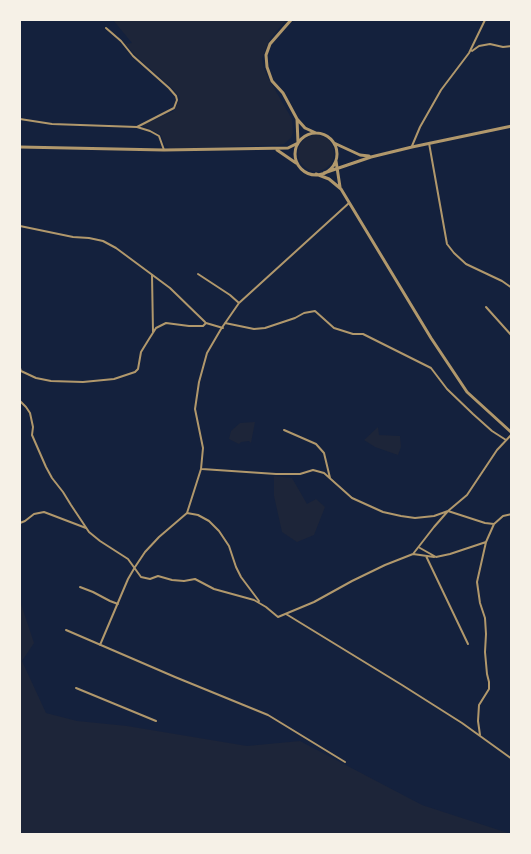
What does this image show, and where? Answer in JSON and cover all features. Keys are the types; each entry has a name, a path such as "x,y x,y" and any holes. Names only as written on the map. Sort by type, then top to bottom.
{"street":[{"path":"291,20 270,44 266,55 267,68 272,81 283,93 297,119 305,128 323,134 360,155 371,157"},
{"path":"412,147 420,127 441,90 469,53 485,20"},
{"path":"106,27 176,96 174,108 137,127"},
{"path":"469,53 479,46 490,44 503,47 512,46"},
{"path":"20,119 52,124 137,127 159,136 164,150"},
{"path":"297,119 298,143 295,154 298,164"},
{"path":"316,174 371,157 512,126"},
{"path":"20,147 164,150 275,149 288,148 305,136 316,133"},
{"path":"20,401 30,413 32,435 52,478 87,529 100,541 128,559 141,577 150,579 158,576 184,581 195,579 214,589 254,600 278,617 314,602 368,573 413,554 448,511 467,495 491,458 512,434 467,392 431,338 341,189 334,142"},
{"path":"429,143 447,244 466,264 512,288"},
{"path":"275,149 298,164 304,171 329,179 341,189"},
{"path":"324,173 332,167 336,159"},
{"path":"100,645 135,567 159,537 187,513 201,469 203,448 195,409 207,353 239,303 349,203"},
{"path":"20,226 103,242 116,248 170,288 206,323 223,328"},
{"path":"198,274 239,303"},
{"path":"152,275 153,332"},
{"path":"486,307 512,336"},
{"path":"225,323 254,329 265,328 315,311 334,328 353,334 363,334 431,368 447,389 473,414 506,440"},
{"path":"20,368 21,371 36,378 51,381 83,382 125,376 138,369 141,352 156,328 165,323 203,326 206,323"},
{"path":"285,430 316,444 324,453 330,478"},
{"path":"201,469 289,474 300,474 313,470 324,473 352,498 383,512 415,518 434,516 448,511 494,524"},
{"path":"20,523 34,514 44,512 87,529"},
{"path":"187,513 198,515 209,521 219,531 241,577 262,604"},
{"path":"480,737 479,705 489,689 489,682 485,652 485,618 477,582 486,542 494,524 503,516 512,514"},
{"path":"413,554 436,557 486,542"},
{"path":"419,547 436,557"},
{"path":"426,555 468,644"},
{"path":"81,587 118,604"},
{"path":"286,614 462,723 512,759"},
{"path":"66,630 268,716 345,762"},
{"path":"76,688 156,721"}],"shaded area":[{"path":"113,20 286,20 270,39 262,58 267,76 292,119 291,138 284,144 278,145 170,149 165,145 161,135 142,125 174,111 180,98 125,44 132,43"},
{"path":"316,135 329,140 334,153 329,166 316,171 303,166 298,153 303,140"},
{"path":"255,422 251,443 249,441 239,444 229,439 231,431 240,423"},
{"path":"378,427 379,435 400,436 401,447 398,455 375,447 364,440"},
{"path":"274,476 292,478 307,504 316,499 325,507 314,535 297,542 282,532 274,496"},
{"path":"20,601 34,643 22,661 46,713 77,721 127,726 247,746 300,741 422,805 511,834 20,834"}]}
